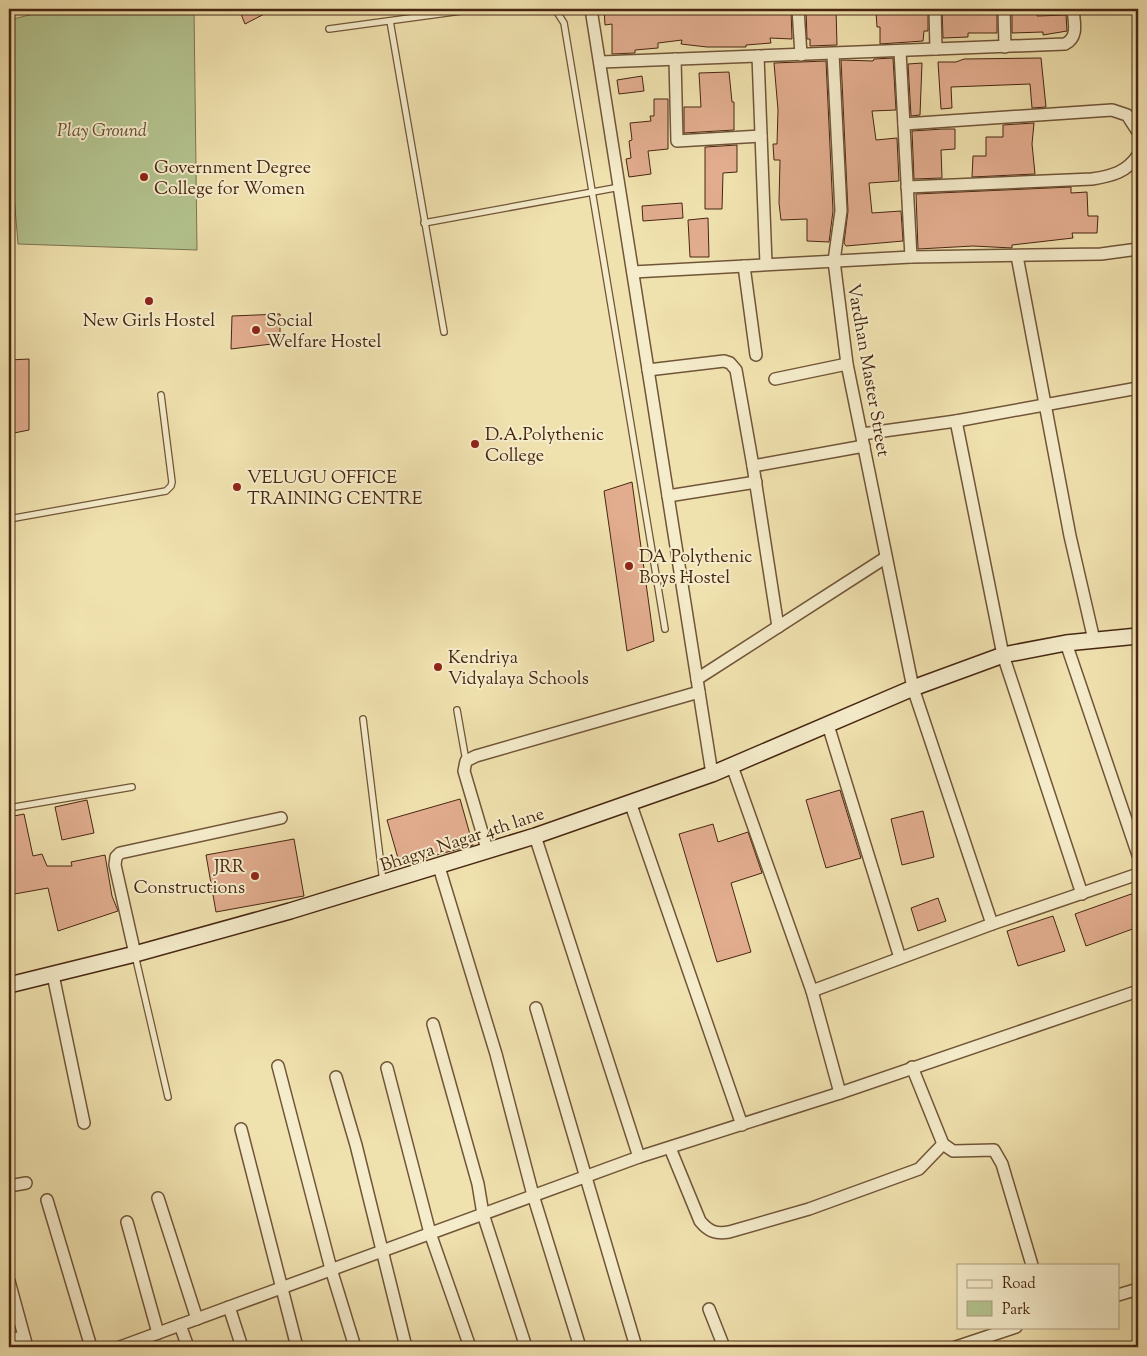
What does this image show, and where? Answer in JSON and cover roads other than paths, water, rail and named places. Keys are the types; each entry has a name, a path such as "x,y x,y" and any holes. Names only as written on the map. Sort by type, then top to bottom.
{"main road":[{"name":"Bhagya Nagar 4th lane","path":"9,985 135,954 383,884 488,849 535,836 712,774 913,688 1003,655 1066,643 1138,636"}],"street":[{"path":"591,9 601,62 712,774"},
{"path":"798,9 801,55"},
{"path":"935,9 936,49"},
{"path":"1004,9 1005,46"},
{"path":"601,62 1064,44 1070,42 1075,32 1074,9"},
{"path":"900,51 911,257"},
{"name":"Vardhan Master Street","path":"833,54 841,211 834,260 847,364 913,688 992,924"},
{"path":"758,56 766,264"},
{"path":"675,59 677,141 761,136"},
{"path":"904,124 1112,110 1127,115 1138,132"},
{"path":"907,187 1092,179 1118,173 1128,167 1138,154"},
{"path":"633,272 911,257 1101,254 1138,249"},
{"path":"1017,256 1047,406 1070,536 1094,640"},
{"path":"744,266 756,355"},
{"path":"648,370 724,361 730,363 736,370 756,482 778,627"},
{"path":"775,379 847,364"},
{"path":"862,434 1047,406 1138,388"},
{"path":"956,421 1003,655 1082,894"},
{"path":"753,466 864,446"},
{"path":"668,496 756,482"},
{"path":"697,679 885,558"},
{"path":"1066,643 1138,855"},
{"path":"488,849 464,771 466,761 476,756 699,692"},
{"path":"828,725 900,958"},
{"path":"732,766 812,991 840,1093"},
{"path":"630,802 742,1125"},
{"path":"135,954 114,865 116,857 120,852 281,818"},
{"path":"535,836 639,1157"},
{"path":"439,866 496,1054 533,1195 580,1347"},
{"path":"812,991 992,924 1138,874"},
{"path":"53,975 84,1123"},
{"path":"120,1347 138,1344 158,1333 639,1157 840,1093 1138,991"},
{"path":"536,1008 636,1347"},
{"path":"433,1024 478,1184 483,1214 526,1347"},
{"path":"278,1066 332,1269 355,1347"},
{"path":"912,1067 942,1144 954,1151 994,1150 1002,1164 1032,1264"},
{"path":"387,1068 430,1233 470,1347"},
{"path":"336,1077 356,1145 406,1347"},
{"path":"241,1129 297,1347"},
{"path":"670,1148 700,1221 707,1230 718,1233 730,1232 809,1209 913,1171 926,1164 942,1144"},
{"path":"9,1186 26,1183"},
{"path":"158,1198 197,1319"},
{"path":"47,1200 91,1347"},
{"path":"127,1222 158,1333"},
{"path":"9,1281 25,1342 9,1340"},
{"path":"1120,1294 1138,1289"},
{"path":"229,1307 242,1347"},
{"path":"709,1309 724,1347"},
{"path":"180,1325 188,1347"},
{"path":"956,1347 1013,1328"}],"lane":[{"path":"329,30 476,9"},
{"path":"555,9 564,23 665,629"},
{"path":"390,21 444,332"},
{"path":"424,223 620,187"},
{"path":"9,519 166,491 172,482 161,395"},
{"path":"457,710 466,761"},
{"path":"363,719 383,884"},
{"path":"9,808 132,787"},
{"path":"135,954 168,1096"}],"place":[{"name":"Government Degree College for Women","path":"144,177"},
{"name":"New Girls Hostel","path":"149,301"},
{"name":"Social Welfare Hostel","path":"256,330"},
{"name":"D.A.Polythenic College","path":"475,444"},
{"name":"VELUGU OFFICE TRAINING CENTRE","path":"237,487"},
{"name":"DA Polythenic Boys Hostel","path":"629,566"},
{"name":"Kendriya Vidyalaya Schools","path":"438,667"},
{"name":"JRR Constructions","path":"255,876"}],"park label":[{"name":"Play Ground","path":"102,130"}]}
